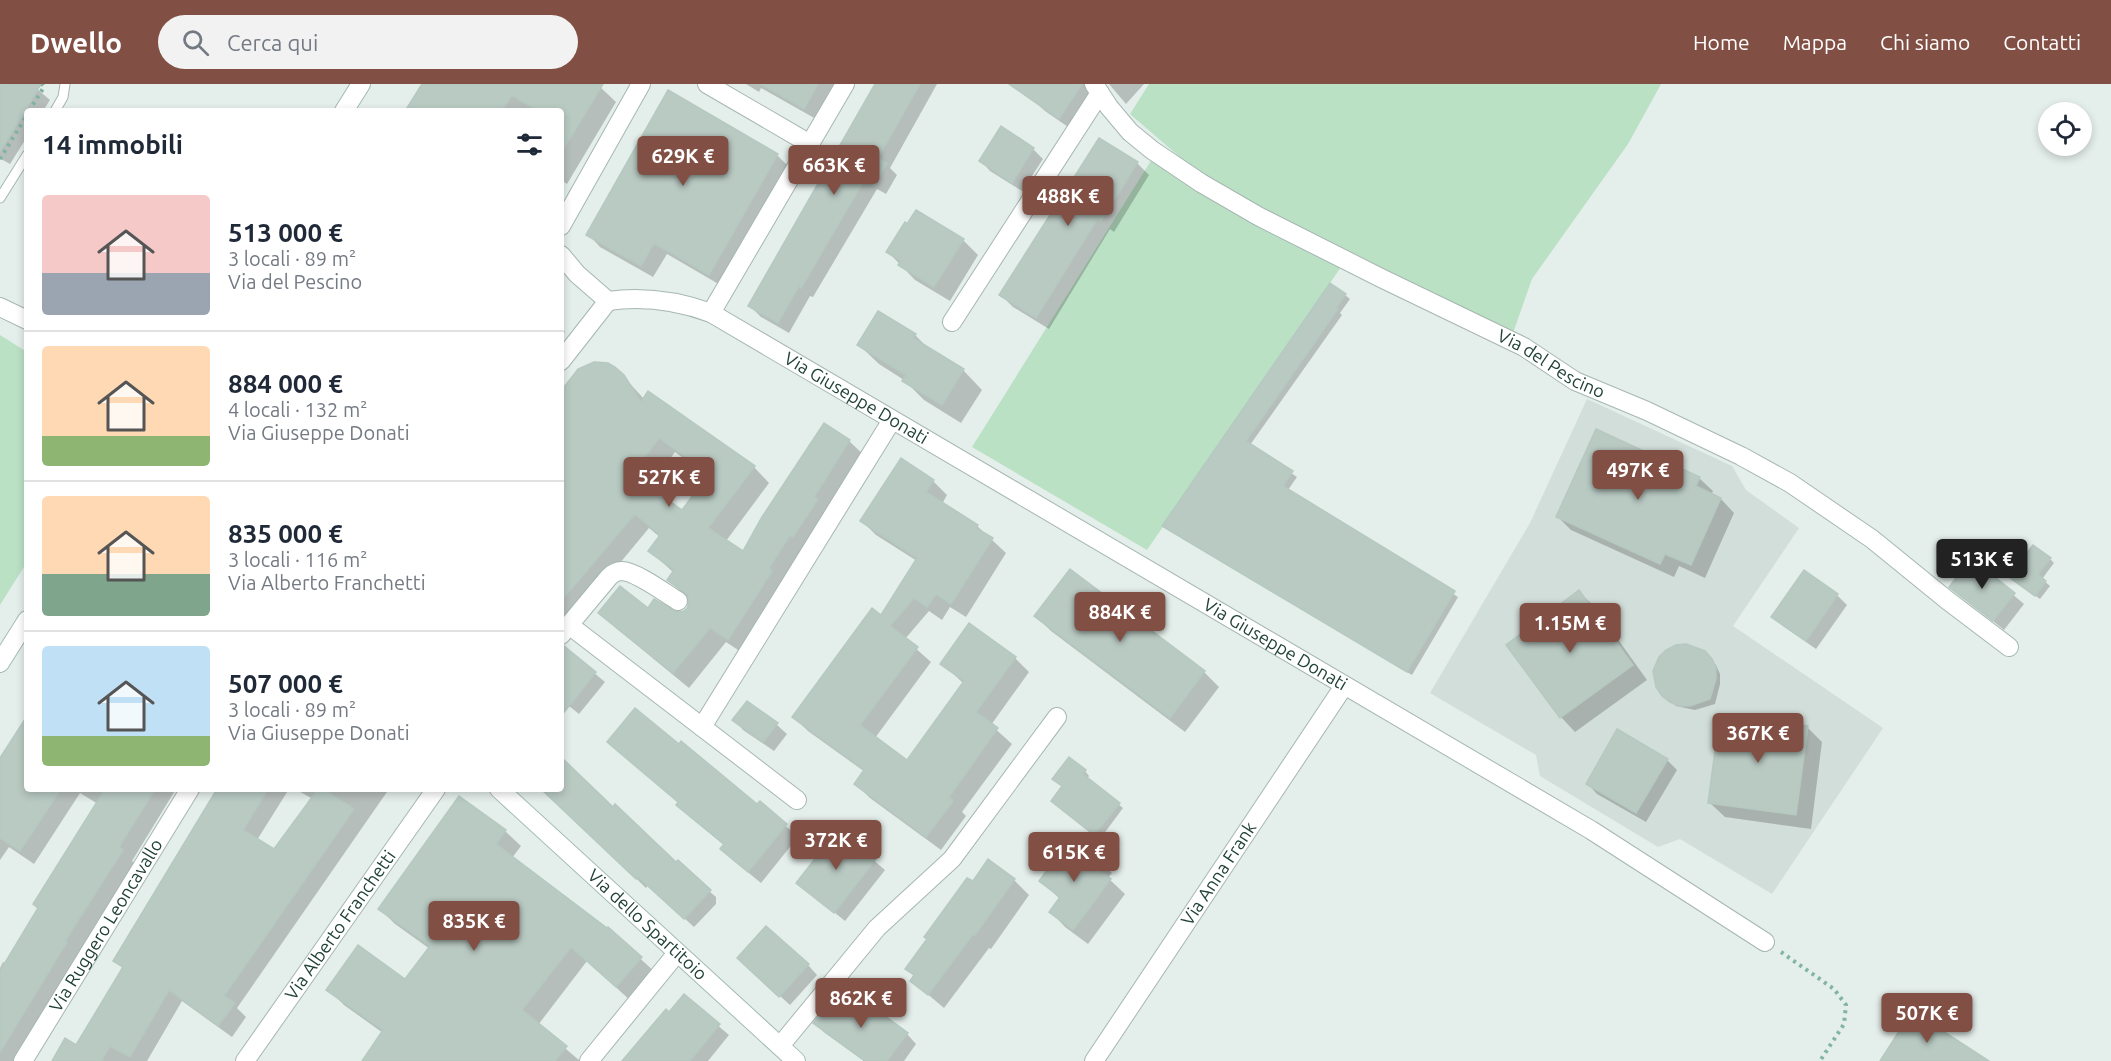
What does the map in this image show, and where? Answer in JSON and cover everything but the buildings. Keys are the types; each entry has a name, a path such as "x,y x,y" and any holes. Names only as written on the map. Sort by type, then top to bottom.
{"street":[{"path":"346,108 361,84"},
{"path":"564,221 641,84"},
{"path":"707,84 810,144"},
{"path":"711,313 845,84"},
{"path":"952,322 1097,89"},
{"name":"Via del Pescino","path":"1097,89 1130,132 1200,183 1258,216 1524,347 1575,381 1647,411 1741,456 1790,483 1872,539 2009,647"},
{"path":"564,259 577,274 609,301 564,357"},
{"name":"Via Giuseppe Donati","path":"609,301 658,300 711,313 1591,830 1765,942"},
{"path":"0,307 24,319"},
{"path":"702,727 892,420"},
{"path":"678,602 636,576 618,571 609,577 565,630 702,727 797,800"},
{"path":"2,654 24,624"},
{"name":"Via Anna Frank","path":"1094,1061 1344,686"},
{"path":"780,1046 877,928 952,859 1057,717"},
{"name":"Via Ruggero Leoncavallo","path":"23,1061 188,792"},
{"name":"Via Alberto Franchetti","path":"245,1061 434,792"},
{"name":"Via dello Spartitoio","path":"502,792 796,1061"},
{"path":"589,1061 677,953"}],"lane":[{"path":"57,108 63,97 65,84"},
{"path":"0,198 24,160"}],"path":[{"path":"31,108 44,87 42,84"},
{"path":"0,159 24,120"},
{"path":"1765,942 1834,989 1846,1005 1844,1024 1820,1061"}],"shaded area":[{"path":"1587,399 1732,466 1746,490 1799,528 1733,626 1883,728 1772,894 1680,839 1658,847 1540,776 1536,755 1430,693 1530,523"}],"green space":[{"path":"1149,84 1661,84 1628,144 1532,279 1513,333 1457,308 1267,212 1197,172 1130,114"},
{"path":"1152,159 1241,217 1341,267 1147,550 972,447"},
{"path":"0,335 24,350 24,567 0,605"}]}
